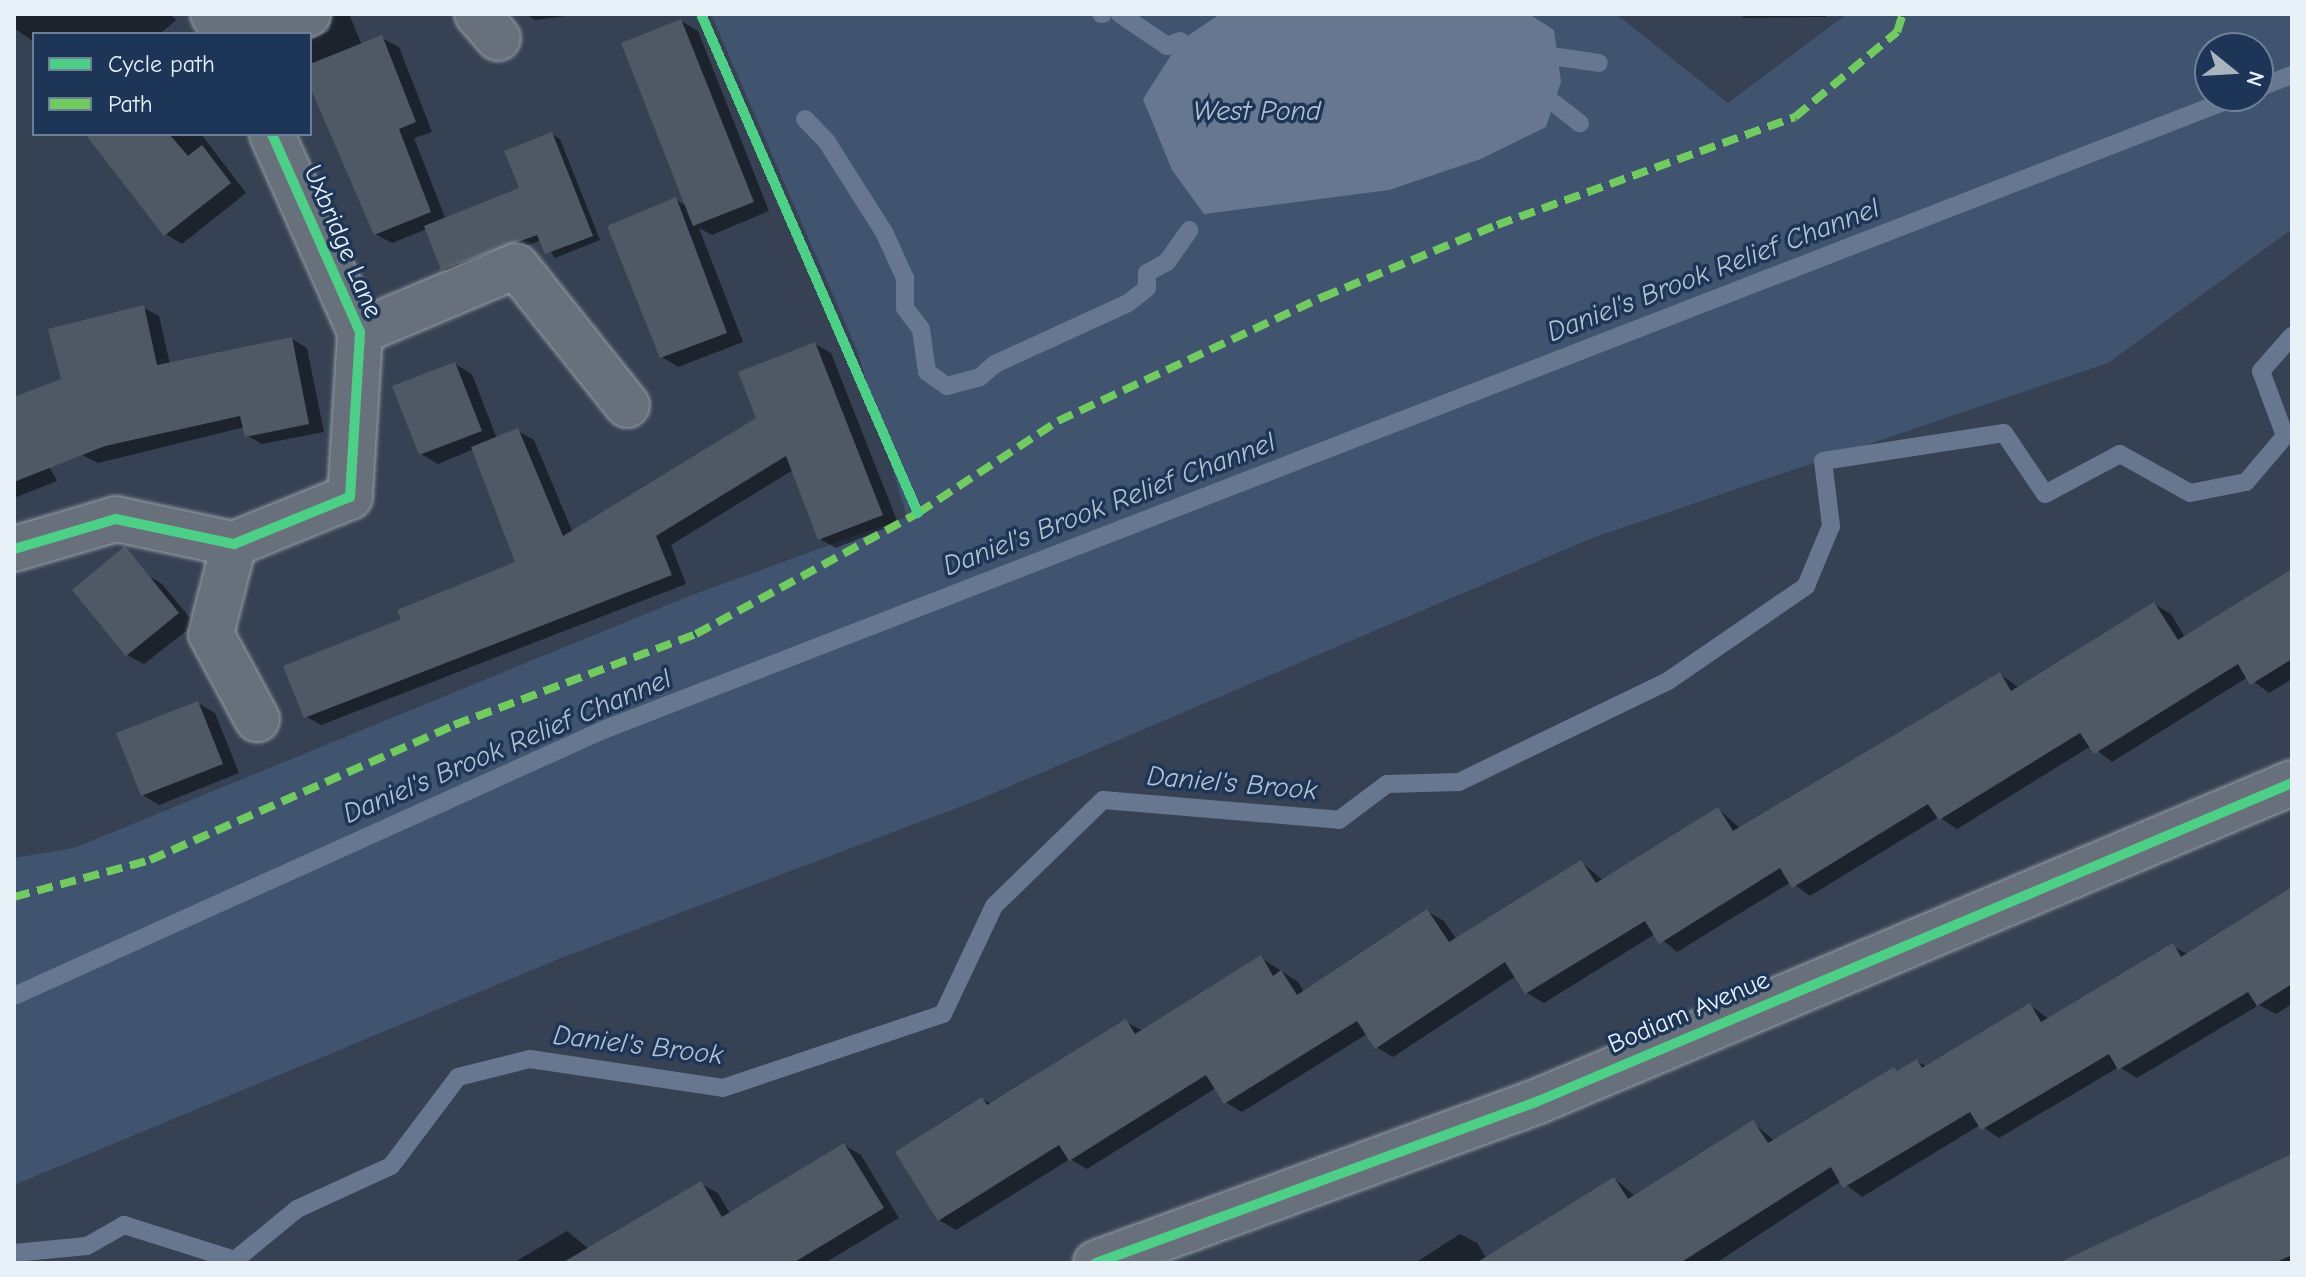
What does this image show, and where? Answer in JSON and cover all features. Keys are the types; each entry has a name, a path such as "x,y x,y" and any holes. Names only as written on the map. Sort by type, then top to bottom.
{"street":[{"path":"213,14 225,32"},
{"path":"258,32 308,14"},
{"name":"Uxbridge Lane","path":"234,544 350,497 360,332 273,136"},
{"name":"Uxbridge Lane","path":"360,332 516,266 627,405"},
{"path":"14,549 116,519 234,544 211,634 257,719"},
{"name":"Bodiam Avenue","path":"1096,1263 1536,1102 2292,783"}],"shaded area":[{"path":"711,14 1616,14 1728,103 1847,14 2292,14 2292,229 2108,363 1592,538 975,801 561,958 14,1185 14,858 74,848 692,595 907,517 857,350"}],"water":[{"name":"West Pond","path":"1220,14 1529,14 1554,30 1561,82 1546,127 1481,159 1389,190 1204,214 1172,170 1143,99 1180,41"}],"building":[{"path":"681,19 754,202 693,226 621,43"},
{"path":"382,35 416,122 399,129 431,212 374,235 312,92 312,63"},
{"path":"552,132 593,236 545,254 537,235 441,270 424,226 519,188 504,151"},
{"path":"87,136 171,136 188,156 202,145 231,183 164,236"},
{"path":"676,197 727,333 660,358 607,226"},
{"path":"144,305 157,365 292,337 309,424 245,437 240,416 105,446 14,482 14,397 61,379 48,329"},
{"path":"815,342 883,515 818,540 786,456 656,536 672,575 304,718 283,666 401,619 397,610 515,562 471,447 518,428 563,536 756,418 738,372"},
{"path":"455,362 482,431 419,455 392,386"},
{"path":"125,546 179,613 126,656 72,590"},
{"path":"2292,569 2292,659 2250,685 2238,664 2094,754 2080,733 1939,820 1928,804 1792,888 1780,868 1659,944 1645,921 1525,994 1505,962 1375,1049 1357,1021 1224,1104 1206,1075 1069,1161 1059,1145 938,1221 895,1152 982,1097 987,1105 1126,1019 1135,1034 1261,955 1273,976 1281,970 1297,995 1427,909 1449,942 1581,860 1596,883 1718,807 1733,831 2000,672 2011,691 2154,602 2178,640"},
{"path":"198,701 223,764 141,796 116,733"},
{"path":"2292,887 2292,984 2257,1006 2248,992 2118,1070 2109,1054 1981,1130 1970,1112 1843,1188 1831,1167 1680,1263 1476,1263 1614,1177 1628,1199 1753,1120 1768,1143 1894,1067 1897,1071 1917,1059 1922,1068 2030,1003 2041,1022 2173,943 2181,957"},
{"path":"844,1143 884,1208 793,1263 562,1263 701,1181 722,1217"},
{"path":"2292,1154 2292,1255 2274,1263 2058,1263"}],"waterway":[{"path":"1120,14 1167,46 1180,41"},
{"path":"1558,57 1599,63"},
{"name":"Daniel's Brook Relief Channel","path":"2274,82 2292,75"},
{"path":"1554,103 1580,123"},
{"name":"Daniel's Brook Relief Channel","path":"14,996 603,730 2197,112"},
{"path":"805,119 827,142 884,232 905,278 905,308 921,329 927,372 947,386 980,377 995,364 1128,303 1147,288 1147,273 1167,262 1189,230"},
{"name":"Daniel's Brook","path":"14,1253 87,1246 124,1225 235,1260 297,1209 391,1166 458,1077 530,1059 723,1088 943,1014 994,906 1103,800 1339,820 1387,784 1459,782 1668,681 1806,586 1831,526 1823,461 2004,433 2045,494 2120,454 2190,493 2246,482 2285,436 2261,371 2292,336"}],"marked path":[{"path":"14,897 150,860 454,725 696,634 918,513 1058,421 1323,297 1497,225 1795,117 1897,32 1903,14"}],"cycle path":[{"path":"701,14 918,513"},
{"path":"14,549 116,519 234,544 350,497 360,332 273,136"},
{"path":"1096,1263 1536,1102 2292,783"}]}
